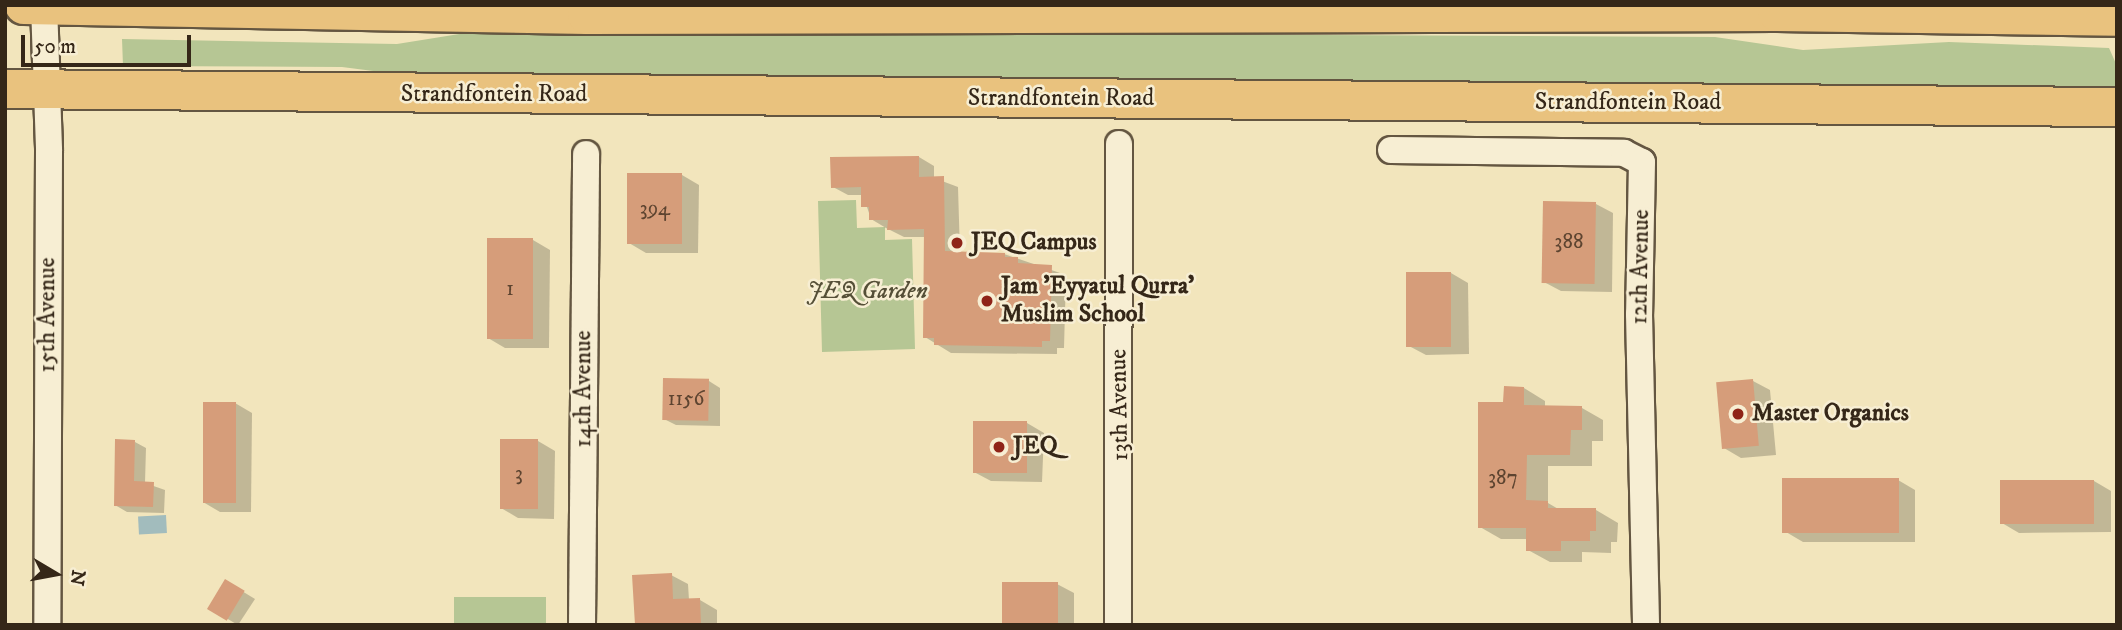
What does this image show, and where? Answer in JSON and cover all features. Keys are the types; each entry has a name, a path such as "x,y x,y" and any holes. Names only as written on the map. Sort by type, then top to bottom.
{"main road":[{"path":"24,5 587,15 1790,12 2117,18"},
{"name":"Strandfontein Road","path":"5,89 2117,107"}],"street":[{"name":"15th Avenue","path":"44,6 49,151 47,625"},
{"name":"13th Avenue","path":"1118,144 1118,625"},
{"name":"12th Avenue","path":"1391,150 1624,153 1642,162 1639,314 1646,625"},
{"name":"14th Avenue","path":"582,625 586,154"}],"green space":[{"path":"478,31 1715,37 1803,50 1949,42 2109,48 2117,66 2117,88 428,78 342,67 123,66 122,39 397,44"},
{"name":"JEQ Garden","path":"856,200 857,228 885,227 885,240 912,239 915,349 822,352 818,201"},
{"path":"454,597 546,597 546,625 454,625"}],"water":[{"path":"166,515 167,533 139,534 138,516"}],"building":[{"name":"Jam 'Eyyatul Qurra' Muslim School","path":"919,156 919,177 944,176 945,251 1005,253 1005,257 1018,257 1018,263 1052,265 1050,341 1042,341 1042,347 934,345 934,338 923,338 924,229 887,230 888,220 869,220 869,207 861,207 861,187 831,188 830,157"},
{"path":"627,173 682,173 682,244 627,244"},
{"path":"1543,201 1596,202 1595,284 1542,283"},
{"path":"487,238 533,238 533,339 487,339"},
{"path":"1406,272 1451,272 1451,347 1406,347"},
{"path":"663,378 709,379 708,421 662,420"},
{"name":"Master Organics","path":"1753,379 1759,446 1722,449 1716,382"},
{"path":"1504,386 1524,387 1524,405 1582,406 1582,430 1571,430 1570,455 1527,455 1526,500 1548,501 1548,508 1596,508 1596,531 1590,531 1590,541 1561,541 1561,551 1526,551 1526,528 1478,528 1478,402 1503,402"},
{"path":"203,402 236,402 236,503 203,503"},
{"name":"JEQ","path":"973,421 1027,421 1027,473 973,473"},
{"path":"115,439 135,440 134,481 154,482 153,507 114,506"},
{"path":"500,439 538,439 538,509 500,509"},
{"path":"1782,478 1899,478 1899,533 1782,533"},
{"path":"2000,480 2094,480 2094,524 2000,524"},
{"path":"672,573 673,599 700,598 701,625 635,625 632,575"},
{"path":"225,579 245,591 227,621 207,609"},
{"path":"1002,582 1058,582 1058,625 1002,625"}],"place":[{"name":"JEQ Campus","path":"957,243"},
{"name":"Jam 'Eyyatul Qurra' Muslim School","path":"987,301"},
{"name":"Master Organics","path":"1738,414"},
{"name":"JEQ","path":"999,447"}]}
